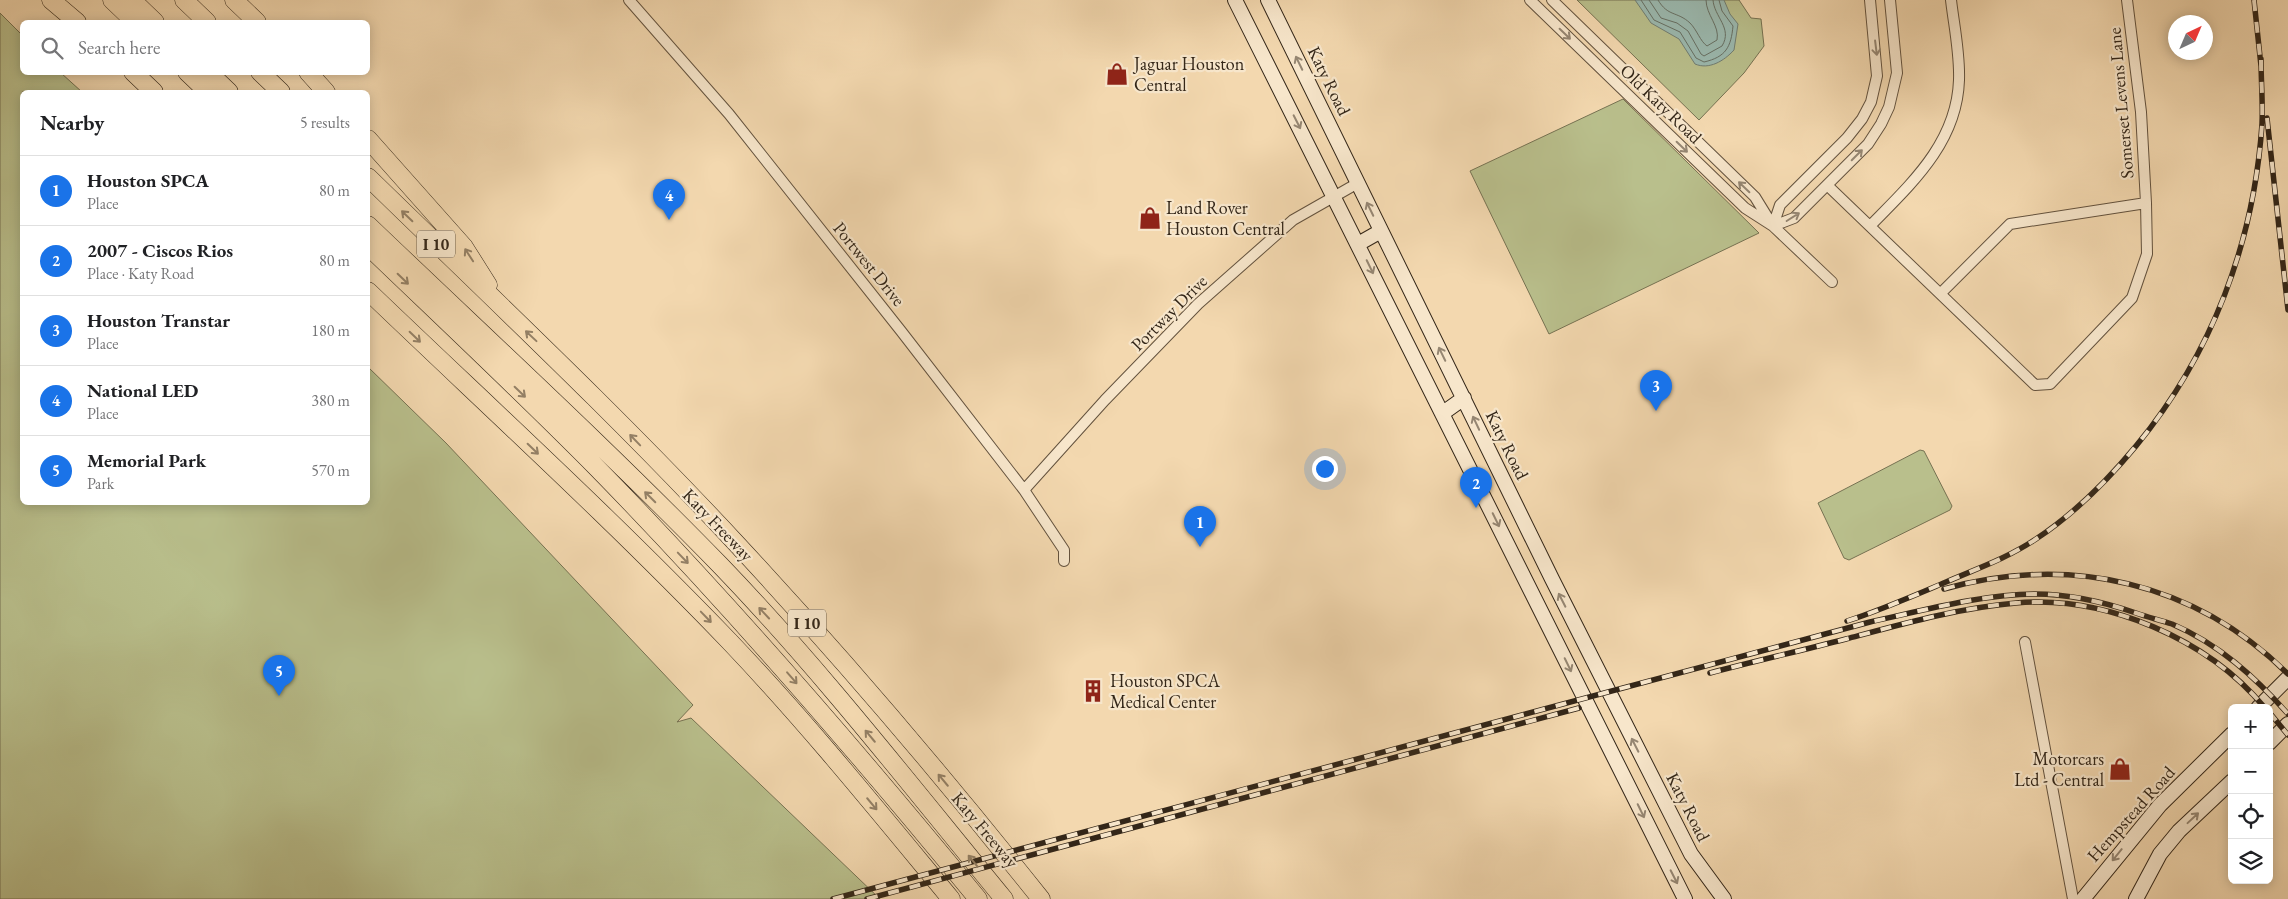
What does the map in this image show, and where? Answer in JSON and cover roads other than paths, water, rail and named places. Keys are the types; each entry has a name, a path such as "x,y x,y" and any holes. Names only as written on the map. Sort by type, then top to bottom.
{"highway":[{"path":"52,0 75,20"},
{"path":"57,0 79,20"},
{"path":"112,0 133,20"},
{"path":"132,0 153,20"},
{"path":"184,0 205,20"},
{"path":"234,0 255,20"},
{"path":"136,75 152,90"},
{"path":"190,75 206,90"},
{"path":"211,75 227,90"},
{"path":"263,75 279,90"},
{"path":"311,75 324,90"},
{"path":"370,141 464,247 505,311"},
{"name":"Katy Freeway","path":"370,179 558,361 733,540 888,713 1041,899"},
{"path":"370,227 599,446 720,566 793,645 1004,899"},
{"path":"370,248 589,460 688,563 871,768 978,899"},
{"path":"370,293 677,587 731,643 829,753 951,899"}],"main road":[{"path":"1235,0 1685,899"},
{"name":"Katy Road","path":"1268,0 1552,579 1691,854 1724,899"},
{"path":"1358,244 1381,232"},
{"path":"1443,414 1464,398"},
{"path":"2262,704 2288,678"},
{"path":"2273,739 2288,724"},
{"name":"Hempstead Road","path":"2083,899 2160,804 2228,738"},
{"path":"2136,899 2160,854 2179,831 2228,785"},
{"path":"1709,880 1716,899"}],"street":[{"name":"Portwest Drive","path":"629,0 734,120 901,331 1024,490 1064,550 1064,561"},
{"name":"Old Katy Road","path":"1530,0 1745,208 1773,226 1832,282"},
{"name":"Old Katy Road","path":"1552,0 1755,197 1773,226"},
{"path":"1773,226 1780,205 1862,119 1874,94 1877,76 1877,57 1870,0"},
{"path":"1773,226 1794,218 1873,138 1889,107 1896,74 1890,0"},
{"path":"1870,226 1923,170 1940,145 1952,118 1959,80 1951,0"},
{"name":"Somerset Levens Lane","path":"1827,186 2035,385 2050,384 2132,298 2147,254 2141,112 2127,0"},
{"path":"1619,86 1630,76"},
{"path":"1824,161 1838,175"},
{"name":"Portway Drive","path":"1024,490 1105,400 1198,304 1277,232 1293,220 1358,184"},
{"path":"1941,294 2010,224 2146,204"},
{"path":"2025,642 2073,899"}],"water":[{"path":"1635,0 1724,0 1730,14 1738,24 1734,50 1726,58 1711,65 1700,66 1695,64 1679,39 1651,23"}],"railway":[{"path":"2254,0 2261,66"},
{"path":"1847,621 1897,603 1992,563 2036,539 2064,519 2102,484 2136,446 2163,411 2187,374 2207,335 2239,254 2250,212 2262,124 2261,59"},
{"path":"2267,118 2288,310"},
{"path":"1944,589 1991,579 2038,575 2084,576 2128,584 2172,597 2213,617 2252,642 2288,674"},
{"path":"833,899 1870,622 1994,597 2035,594 2073,597 2112,605 2172,624 2205,641 2221,652 2263,687 2288,714"},
{"path":"1710,673 1951,613 1994,605 2050,602 2085,606 2119,615 2153,627 2185,642 2215,661 2242,683 2261,704"},
{"path":"867,899 1579,708"},
{"path":"2273,717 2288,735"}],"place":[{"name":"Jaguar Houston Central","path":"1117,74"},
{"name":"Land Rover Houston Central","path":"1150,218"},
{"name":"National LED","path":"669,220"},
{"name":"Houston Transtar","path":"1656,411"},
{"name":"2007 - Ciscos Rios","path":"1476,508"},
{"name":"Houston SPCA","path":"1200,547"},
{"name":"Houston SPCA Medical Center","path":"1093,691"},
{"name":"Memorial Park","path":"279,696"},
{"name":"Motorcars Ltd - Central","path":"2120,769"}]}
